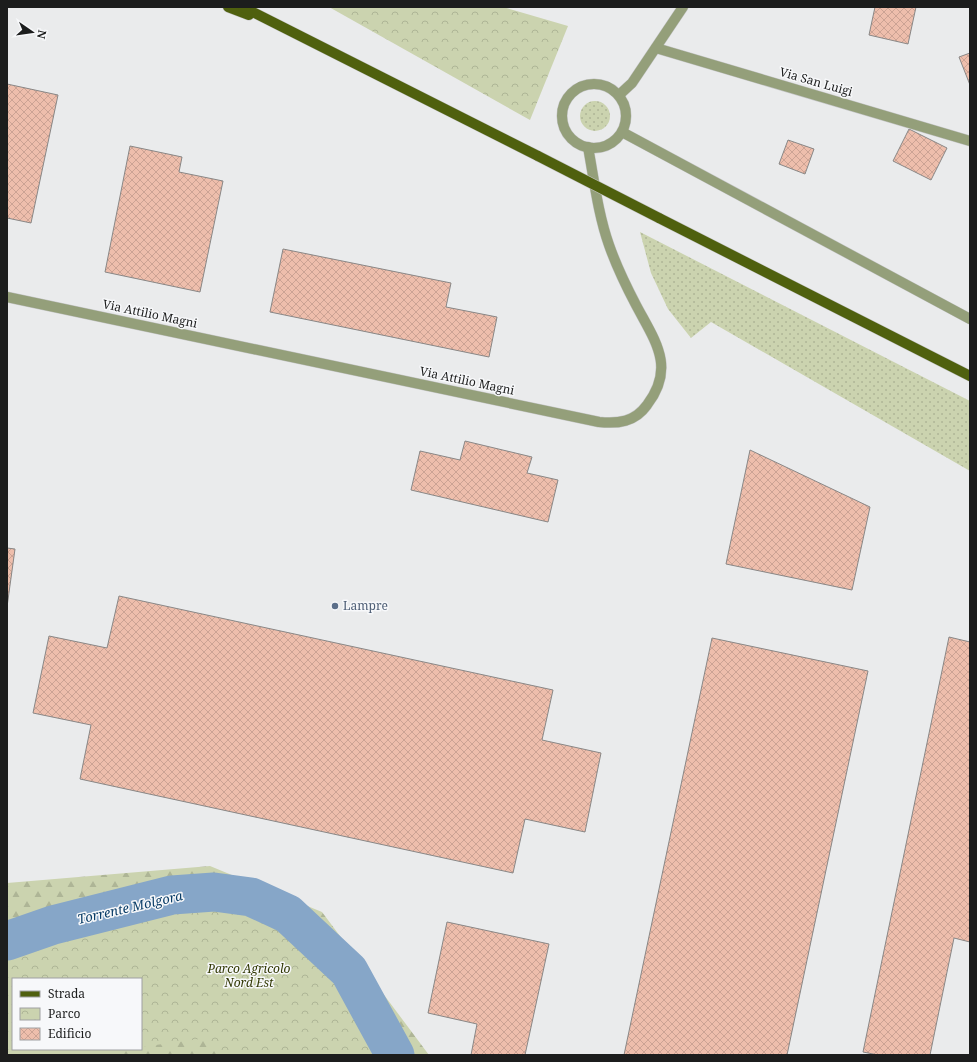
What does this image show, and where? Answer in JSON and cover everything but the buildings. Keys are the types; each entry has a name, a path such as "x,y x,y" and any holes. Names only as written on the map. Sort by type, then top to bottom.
{"main road":[{"path":"228,7 291,32"},
{"path":"243,7 970,376"},
{"path":"255,7 291,32"}],"street":[{"path":"619,95 632,83 683,7"},
{"name":"Via San Luigi","path":"656,48 970,141"},
{"path":"590,84 601,84 611,89 619,95 624,104 626,113 622,132 616,140 598,148 588,147 578,143 569,136 563,120 565,104 570,95 580,88 590,84"},
{"path":"622,132 970,319"},
{"name":"Via Attilio Magni","path":"7,297 599,422 623,422 642,412 651,400 660,382 662,366 654,337 636,305 609,244 602,220 588,147"}],"green space":[{"path":"329,7 503,7 568,26 530,120"},
{"path":"595,101 606,105 610,116 606,127 595,131 584,127 580,116 584,105"},
{"path":"640,232 970,401 970,471 711,322 691,338 668,309 651,273"},
{"name":"Parco Agricolo Nord Est","path":"210,866 322,912 429,1055 7,1055 7,883"},
{"name":"Parco Agricolo Nord Est","path":"232,899 284,904 386,1003 419,1055 218,1055 207,1038 142,1047 142,978 12,978 12,1050 125,1050 107,1055 7,1055 7,949 33,945"}],"waterway":[{"name":"Torrente Molgora","path":"7,941 53,925 172,895 214,892 251,897 288,914 349,971 395,1055"}],"place":[{"name":"Lampre","path":"335,606"}]}
